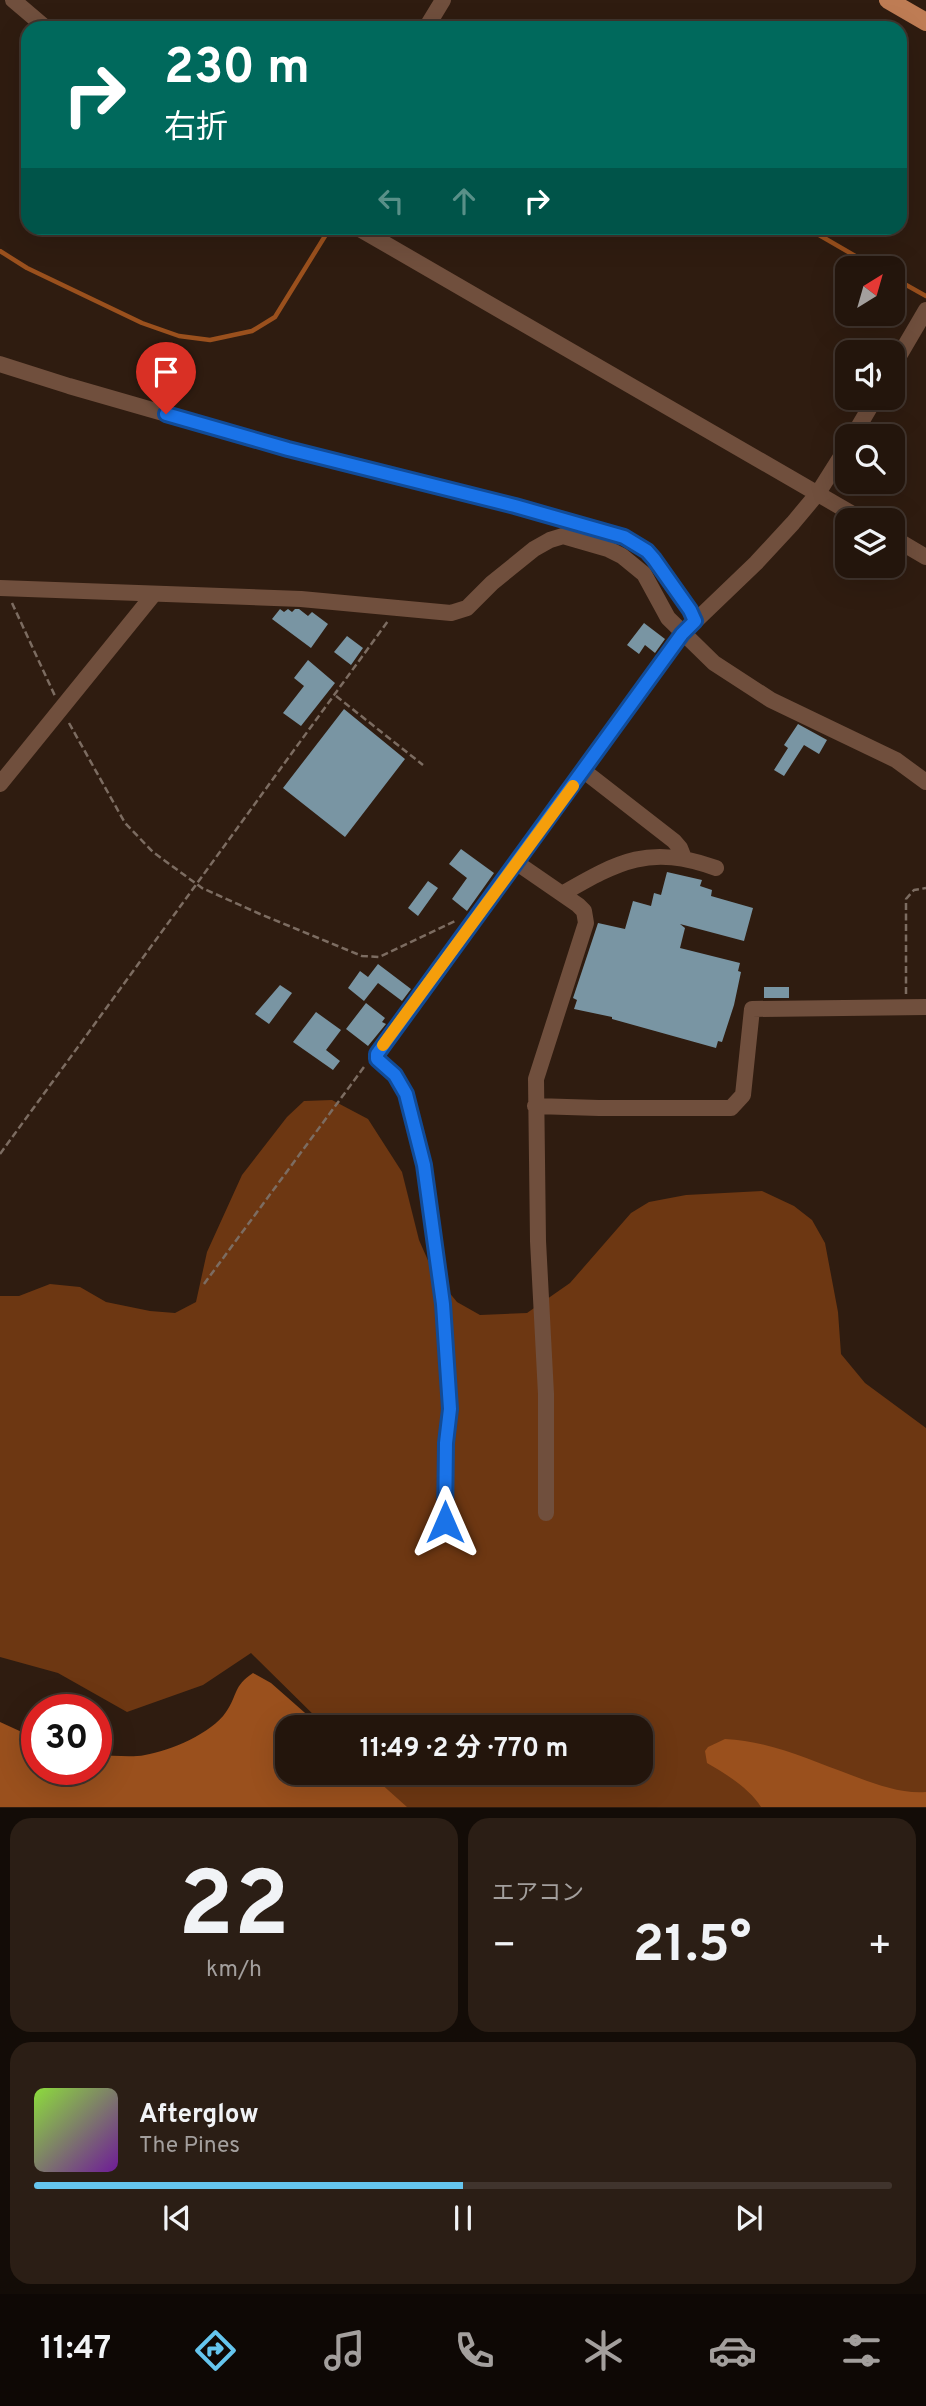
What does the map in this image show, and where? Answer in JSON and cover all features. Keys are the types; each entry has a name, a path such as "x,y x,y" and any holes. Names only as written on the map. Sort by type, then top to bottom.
{"main road":[{"path":"888,0 926,22"}],"street":[{"path":"13,0 38,21"},
{"path":"430,21 443,0"},
{"path":"370,235 843,508"},
{"path":"905,346 926,310"},
{"path":"0,364 288,449 515,506 624,537 647,551 654,559 695,621"},
{"path":"445,1522 446,1443 450,1409 443,1304 424,1165 406,1094 395,1075 377,1057 682,634 756,563 818,493 835,465"},
{"path":"3,588 301,599 450,613 467,608 492,583 534,550 563,536 608,549 633,564 651,585 668,618 714,663 771,700 896,760 926,782"},
{"path":"905,545 926,557"},
{"path":"0,784 153,594"},
{"path":"584,771 674,841 684,858"},
{"path":"562,894 625,861 646,857 684,858 716,868"},
{"path":"517,863 584,911 586,923 538,1069 535,1105 538,1241 546,1394 546,1513"},
{"path":"535,1105 731,1108 743,1095 752,1009 926,1007"}],"path":[{"path":"3,588 61,709 131,831 153,852 197,884 331,945 355,955 370,957 379,957 462,918 478,916"},
{"path":"0,1154 336,696 396,609"},
{"path":"336,696 423,765"},
{"path":"906,1007 905,903 909,893 926,888"},
{"path":"204,1284 365,1065 372,1057 377,1057"}],"shaded area":[{"path":"332,1100 368,1119 402,1172 419,1240 434,1274 457,1302 480,1315 527,1313 570,1283 631,1213 649,1202 686,1195 762,1191 794,1206 812,1220 825,1243 838,1312 841,1354 865,1383 926,1428 926,1807 213,1807 339,1785 653,1785 653,1715 314,1715 251,1653 203,1685 127,1712 112,1704 112,1694 95,1694 58,1673 0,1657 0,1296 19,1296 50,1284 80,1287 106,1302 150,1311 175,1313 196,1302 207,1252 242,1175 287,1117 304,1101"},
{"path":"253,1673 271,1683 307,1715 275,1715 275,1785 382,1785 407,1807 0,1807 0,1722 21,1732 21,1785 112,1785 112,1756 145,1755 166,1750 201,1734 220,1720"},
{"path":"725,1739 774,1747 888,1788 926,1792 926,1807 761,1807 744,1788 707,1763 705,1751 708,1747"}],"building":[{"path":"280,609 292,612 299,609 308,616 312,612 328,624 311,648 272,619"},
{"path":"644,623 665,639 655,653 645,645 639,654 627,645"},
{"path":"347,636 363,648 351,665 334,652"},
{"path":"308,660 335,683 301,726 283,713 304,686 294,678"},
{"path":"344,709 405,759 345,837 283,788"},
{"path":"798,724 827,740 819,754 804,745 784,776 774,770 788,748 784,745"},
{"path":"461,849 494,873 467,911 452,899 467,878 449,864"},
{"path":"667,872 702,880 700,886 712,890 711,896 753,908 744,941 680,924 685,928 680,948 740,963 738,971 741,972 734,1005 722,1042 718,1041 716,1048 612,1017 574,1009 577,1000 573,998 598,923 625,929 633,901 651,906 654,893 661,895"},
{"path":"428,881 438,888 418,916 408,908"},
{"path":"378,964 411,989 402,1001 378,983 364,1001 348,988 360,971 368,977"},
{"path":"280,985 292,993 269,1024 255,1014"},
{"path":"764,987 789,987 789,998 764,998"},
{"path":"366,1003 385,1018 382,1022 386,1024 368,1046 346,1029"},
{"path":"316,1012 341,1030 326,1050 340,1061 333,1070 293,1042"}],"waterway":[{"path":"0,251 27,268 142,323 179,336 210,340 252,331 275,317 326,235"},
{"path":"819,235 855,256"},
{"path":"905,284 926,296"}],"slow traffic":[{"path":"383,1045 573,786"}],"route":[{"path":"166,414 288,449 515,506 624,537 647,551 654,559 695,621 682,634 377,1054 377,1059 395,1075 406,1094 424,1165 443,1304 450,1409 446,1443 445,1522"}]}
